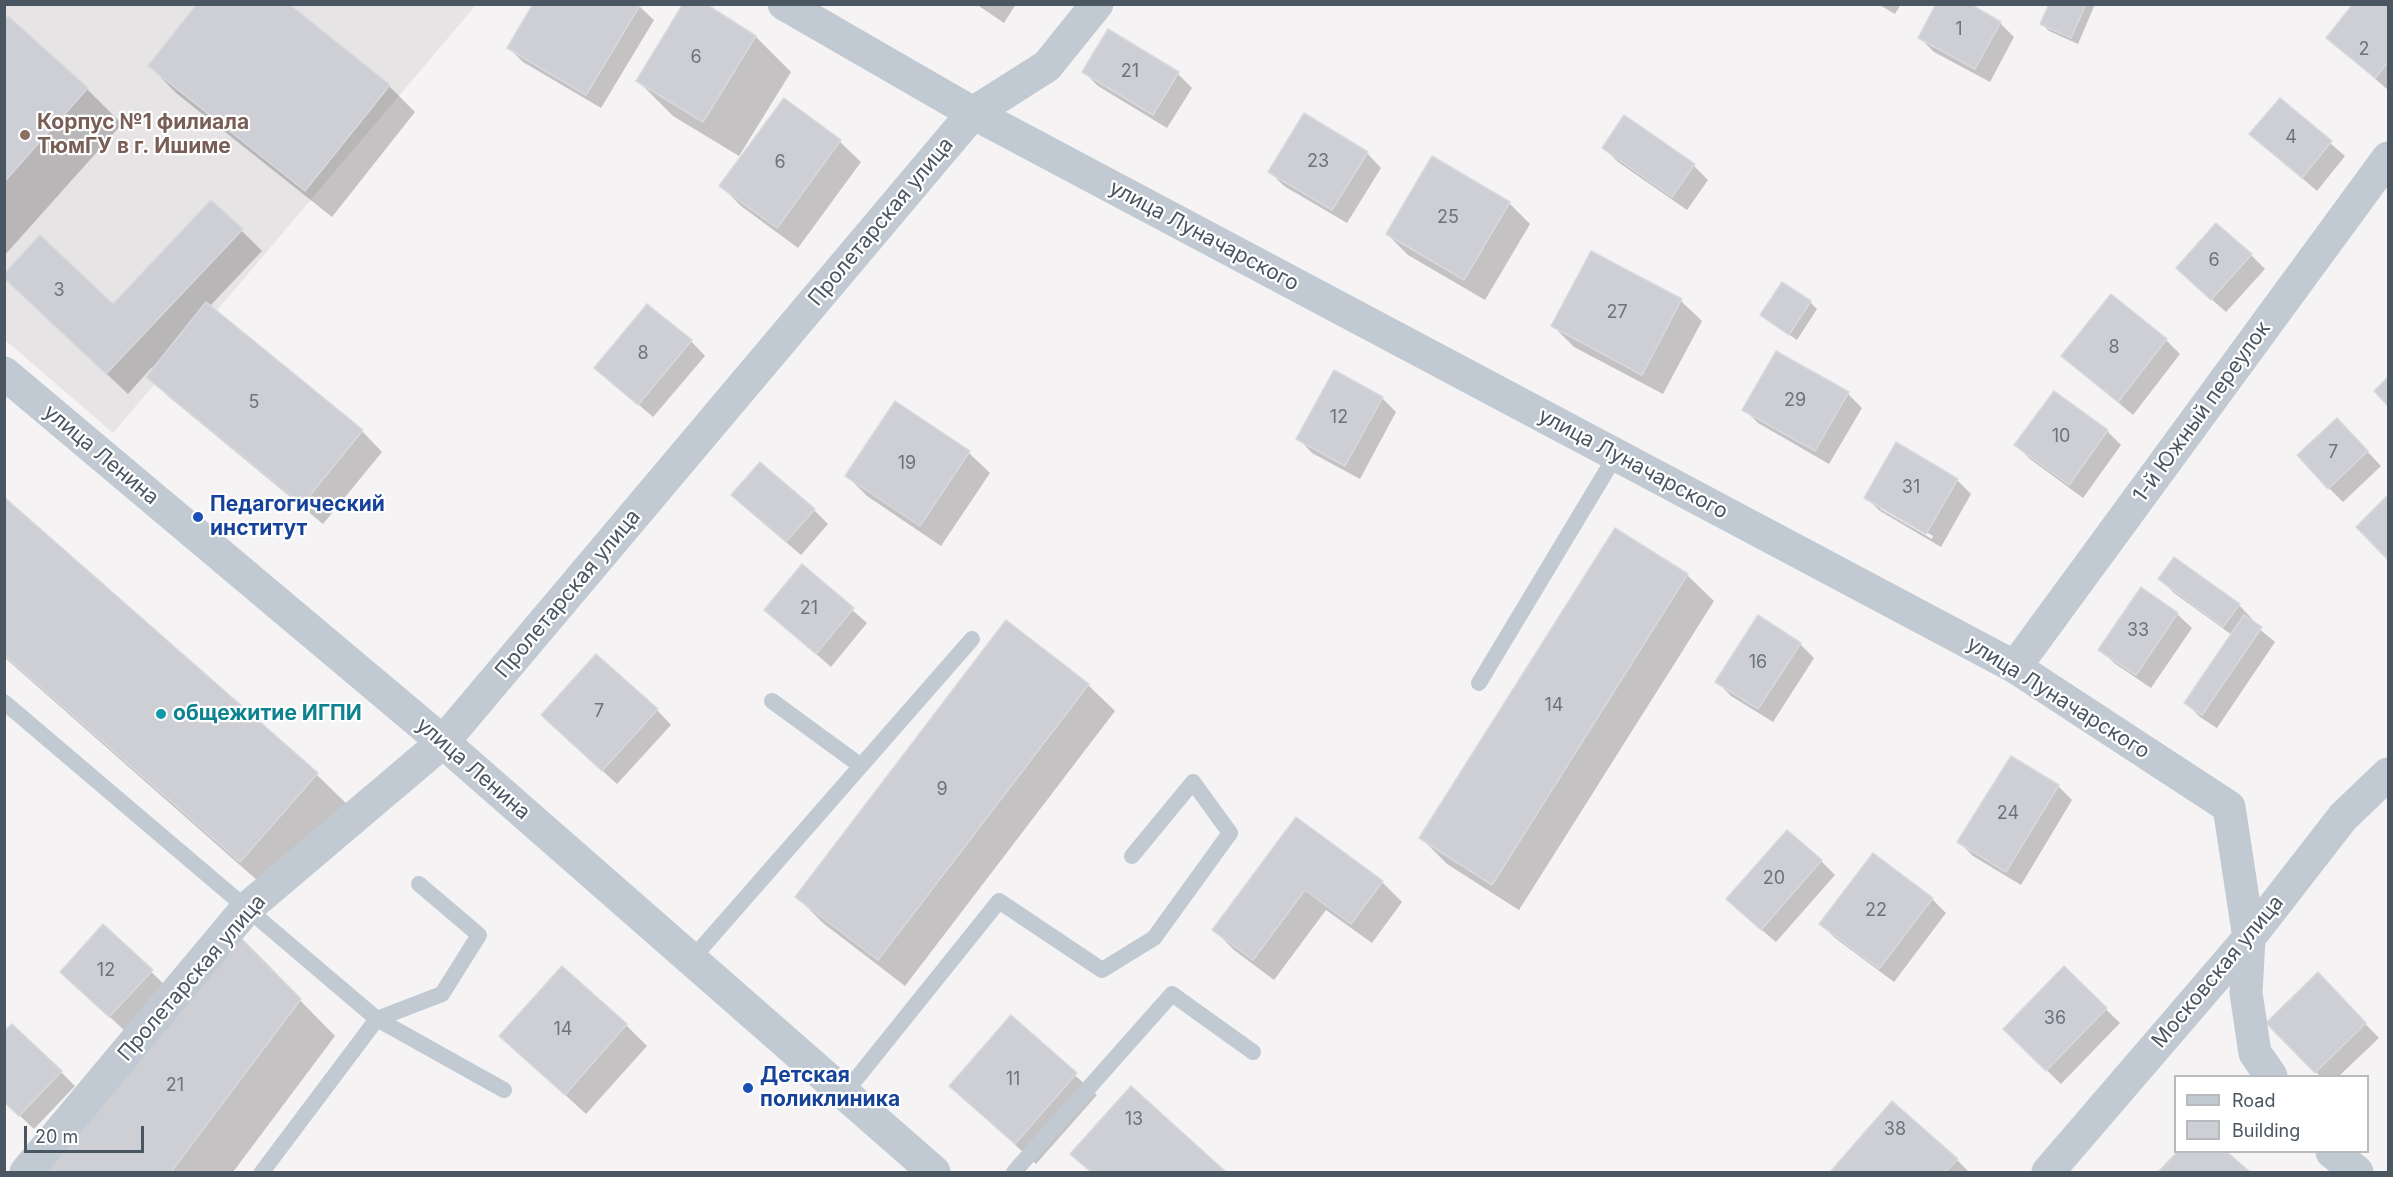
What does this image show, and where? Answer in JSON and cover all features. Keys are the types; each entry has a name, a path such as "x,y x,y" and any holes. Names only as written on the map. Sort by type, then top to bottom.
{"street":[{"name":"улица Луначарского","path":"784,4 973,113 2015,667 2229,807 2249,938 2246,993 2255,1053 2270,1075"},
{"name":"Пролетарская улица","path":"26,1173 246,909 443,742 973,113 1047,66 1097,4"},
{"name":"1-й Южный переулок","path":"2015,667 2388,158"},
{"name":"улица Ленина","path":"7,381 443,742 934,1173"},
{"name":"Московская улица","path":"2048,1173 2249,938 2343,818 2388,774"}],"lane":[{"path":"1479,682 1617,455"},
{"path":"691,960 972,639"},
{"path":"772,701 861,766"},
{"path":"4,702 377,1019 504,1090"},
{"path":"844,1094 999,901 1102,970 1154,938 1230,833 1193,782 1132,856"},
{"path":"262,1173 377,1019 442,994 478,935 419,884"},
{"path":"1014,1173 1172,994 1253,1052"}],"shaded area":[{"path":"5,5 476,5 113,433 5,340"}],"building":[{"path":"197,4 289,4 390,85 305,191 148,66"},
{"path":"533,4 640,5 586,95 507,48"},
{"path":"683,4 706,4 756,36 703,122 636,81"},
{"path":"1936,4 1970,4 2001,22 1975,69 1918,38"},
{"path":"2049,4 2086,4 2071,38 2040,24"},
{"path":"2353,4 2388,4 2388,62 2375,78 2326,38"},
{"name":"Корпус №1 филиала ТюмГУ в г. Ишиме","path":"8,16 88,88 4,182 4,20"},
{"path":"1108,29 1179,72 1153,115 1082,72"},
{"path":"784,98 841,140 777,228 719,186"},
{"path":"2280,98 2332,141 2302,178 2249,134"},
{"path":"1304,113 1368,152 1332,210 1268,172"},
{"path":"1624,115 1695,164 1672,197 1602,148"},
{"path":"1432,156 1510,202 1464,280 1386,234"},
{"path":"211,200 243,229 106,374 4,278 4,274 40,235 113,304"},
{"path":"2216,223 2252,254 2211,300 2176,268"},
{"path":"1591,251 1682,299 1642,375 1551,326"},
{"path":"1782,282 1811,301 1789,335 1760,315"},
{"path":"2111,294 2167,339 2118,402 2061,356"},
{"path":"206,302 363,430 302,505 146,377"},
{"path":"647,304 692,340 638,405 594,368"},
{"path":"1776,351 1849,392 1815,451 1742,410"},
{"path":"1334,370 1383,397 1345,466 1296,439"},
{"path":"2388,377 2388,406 2374,391"},
{"path":"2054,391 2108,430 2069,485 2014,445"},
{"path":"895,401 970,451 920,526 845,476"},
{"path":"2337,418 2368,451 2328,489 2297,455"},
{"path":"1896,442 1958,479 1926,534 1864,498"},
{"path":"760,462 815,509 786,542 731,495"},
{"path":"2388,495 2388,560 2356,527"},
{"name":"общежитие ИГПИ","path":"4,497 318,773 240,862 4,655"},
{"path":"1615,528 1688,574 1492,885 1419,838"},
{"path":"2174,557 2240,604 2223,627 2158,579"},
{"path":"802,564 854,608 816,654 764,610"},
{"path":"2141,587 2178,613 2136,675 2098,650"},
{"path":"1758,615 1801,643 1758,709 1715,682"},
{"path":"2244,615 2262,627 2202,715 2184,703"},
{"path":"1006,620 1089,684 878,960 795,897"},
{"path":"596,654 658,709 602,771 541,715"},
{"path":"2011,756 2059,785 2006,872 1957,842"},
{"path":"1296,817 1383,881 1351,924 1305,890 1253,960 1212,930"},
{"path":"1787,830 1822,860 1761,930 1726,899"},
{"path":"1873,853 1933,898 1879,969 1819,924"},
{"path":"103,924 153,970 109,1017 60,972"},
{"path":"239,936 301,999 171,1172 43,1172"},
{"path":"562,966 627,1024 565,1095 499,1036"},
{"path":"2064,966 2107,1008 2046,1071 2003,1029"},
{"path":"2318,972 2366,1023 2315,1073 2266,1023"},
{"path":"1011,1015 1077,1073 1015,1144 949,1086"},
{"path":"12,1024 62,1071 19,1116 4,1102 4,1031"},
{"path":"1131,1086 1226,1172 1091,1172 1070,1154"},
{"path":"1892,1101 1958,1159 1945,1172 1830,1172"},
{"path":"2176,1153 2228,1153 2250,1172 2158,1172"}],"place":[{"name":"Корпус №1 филиала ТюмГУ в г. Ишиме","path":"25,135"},
{"name":"Педагогический институт","path":"198,517"},
{"name":"общежитие ИГПИ","path":"161,714"},
{"name":"Детская поликлиника","path":"748,1088"}]}
